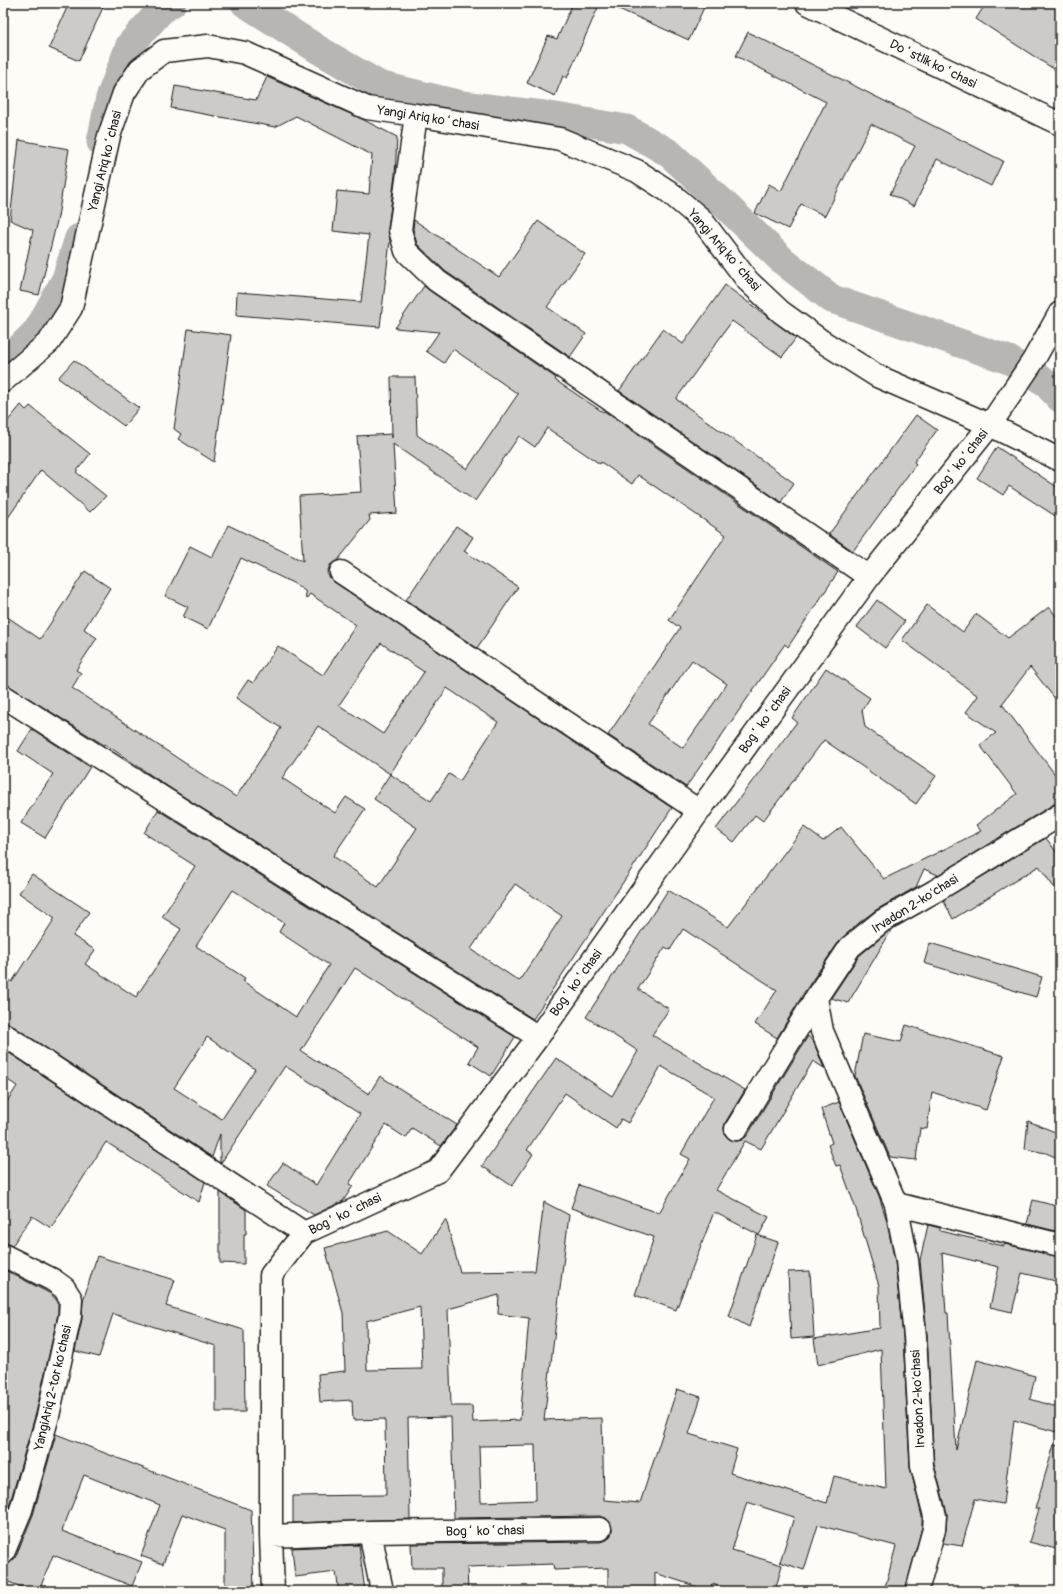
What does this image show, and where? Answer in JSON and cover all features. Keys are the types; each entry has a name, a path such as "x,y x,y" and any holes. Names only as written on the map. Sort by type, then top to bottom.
{"street":[{"name":"Doʻstlik koʻchasi","path":"807,3 1060,124"},
{"name":"Yangi Ariq koʻchasi","path":"3,381 50,342 70,308 109,136 124,93 140,69 164,51 208,46 245,53 367,108 560,139 637,171 668,191 701,219 748,281 781,312 820,340 877,376 990,425"},
{"path":"416,115 400,230 406,250 416,262 437,281 869,577"},
{"name":"Bogʻ koʻchasi","path":"273,1591 271,1536 270,1275 304,1233 438,1170 538,1037 699,811 869,577 990,425 1033,361 1060,313"},
{"name":"Bogʻ koʻchasi","path":"990,425 1060,460"},
{"path":"341,572 699,811"},
{"path":"3,696 538,1037"},
{"name":"Irvadon 2-koʼchasi","path":"917,1591 934,1529 935,1516 922,1466 915,1336 907,1260 896,1204 822,1031 816,998 850,947 882,921 935,891 1060,815"},
{"path":"736,1129 816,998"},
{"path":"3,1034 304,1233"},
{"path":"896,1204 1060,1245"},
{"name":"YangiАriq 2-tor koʼchasi","path":"3,1255 53,1280 64,1288 71,1299 70,1316 48,1416 21,1510 3,1553"},
{"name":"Bogʻ koʻchasi","path":"271,1536 370,1532 600,1529"},
{"path":"370,1532 382,1591"}],"building":[{"path":"69,3 105,3 79,61 49,48"},
{"path":"573,3 600,3 567,78 563,76 555,96 527,83 548,36 557,39"},
{"path":"605,3 706,3 689,40"},
{"path":"986,3 1060,3 1060,73 976,19"},
{"path":"748,32 1003,161 991,186 937,159 914,206 890,194 915,146 871,124 825,216 801,204 788,229 755,213 769,184 781,191 826,102 736,56"},
{"path":"267,77 362,119 397,137 395,175 388,228 390,241 380,327 236,315 237,292 361,302 369,235 333,231 337,191 369,194 372,155 296,116 275,127 171,108 175,86 256,100"},
{"path":"19,140 69,149 58,217 39,295 20,291 33,230 10,220"},
{"path":"414,220 499,277 538,221 585,254 547,307 586,334 570,357 445,271 417,244 413,229"},
{"path":"725,285 796,338 782,357 732,321 676,399 794,483 781,502 619,391 663,329 683,344"},
{"path":"424,286 556,378 555,380 603,412 604,411 838,572 788,647 785,644 686,787 608,735 680,628 669,620 726,535 638,475 632,484 601,462 600,464 547,428 535,447 519,436 475,501 393,444 397,513 369,515 370,520 338,560 330,565 327,573 330,578 672,808 533,1019 170,788 105,744 104,745 3,682 3,614 40,639 85,571 110,588 84,629 97,638 76,670 81,673 72,688 236,797 281,728 236,698 248,680 253,683 278,646 323,675 356,625 310,594 306,599 305,591 295,584 241,558 208,629 183,617 188,607 165,596 190,546 212,557 228,525 303,561 299,496 361,492 357,436 392,434 391,377 415,377 417,435 467,469 518,394 453,349 444,363 426,351 439,332 395,328","holes":["381,643 424,672 383,734 339,705","692,660 727,684 683,748 648,724","447,688 498,722 460,781 449,774 431,801 390,774","318,726 390,774 374,799 417,828 378,887 333,856 365,809 346,797 335,813 282,778","515,884 562,916 519,981 471,949"]},
{"path":"188,329 231,335 214,462 178,439 181,434 174,429"},
{"path":"74,360 139,408 124,426 58,378"},
{"path":"21,405 26,410 30,406 90,454 76,472 106,496 90,512 41,470 3,525 3,427"},
{"path":"916,415 937,430 914,462 916,464 853,551 829,534"},
{"path":"997,447 1060,489 1060,519 1009,486 1003,495 977,478"},
{"path":"456,526 473,537 464,551 518,587 477,648 406,600"},
{"path":"877,600 905,621 885,648 857,627"},
{"path":"927,605 963,632 976,614 1008,638 1049,607 1060,621 1060,705 1030,667 1002,704 1060,781 1060,803 1054,804 938,875 924,869 916,887 876,910 860,922 840,940 805,991 777,1038 755,1024 777,990 683,929 670,950 665,947 638,989 669,1009 652,1035 745,1090 725,1123 725,1135 729,1139 736,1141 742,1140 747,1136 808,1036 814,1043 824,1068 813,1061 761,1149 745,1141 716,1190 769,1217 759,1235 714,1212 676,1310 635,1295 654,1237 571,1208 579,1185 659,1213 690,1159 681,1154 714,1097 661,1066 628,1123 621,1119 616,1128 565,1093 527,1150 533,1154 512,1186 482,1166 556,1058 612,1096 638,1051 586,1017 668,890 728,927 804,827 823,841 841,827 884,879 981,831 976,825 1017,794 980,745 996,733 966,712 978,696 902,640"},
{"path":"826,668 870,698 862,710 865,727 936,776 916,804 824,740 763,821 755,815 734,842 716,829 797,722 792,718"},
{"path":"32,729 90,767 45,838 21,823 53,774 18,751"},
{"path":"158,810 515,1037 491,1076 469,1062 478,1047 355,968 301,1051 369,1094 380,1076 457,1125 441,1146 412,1128 406,1138 386,1125 349,1184 353,1186 343,1201 314,1215 267,1186 283,1163 316,1185 360,1114 285,1066 221,1163 220,1134 212,1157 10,1024 3,1022 3,976 12,982 55,918 19,893 32,874 89,912 73,936 95,950 85,964 136,997 181,929 162,917 195,866 144,833","holes":["233,890 284,923 279,932 329,965 296,1017 243,981 245,978 196,946","207,1037 255,1069 222,1119 174,1088"]},
{"path":"1046,838 1060,857 1060,896 1039,866 953,919 943,900"},
{"path":"889,931 891,931 848,1003 831,998 859,956"},
{"path":"930,943 1042,977 1036,997 924,963"},
{"path":"906,1025 1004,1056 986,1110 932,1092 927,1129 920,1128 916,1160 890,1157 855,1076 863,1034 901,1042"},
{"path":"3,1049 205,1182 199,1202 106,1142 51,1228 32,1216 12,1246 3,1243 3,1108 17,1086 3,1077"},
{"path":"839,1102 879,1196 886,1218 895,1262 903,1337 910,1467 922,1517 922,1527 905,1591 884,1591 896,1546 818,1525 804,1570 780,1562 794,1517 747,1502 732,1550 782,1565 775,1591 736,1591 712,1584 710,1591 655,1573 655,1591 608,1591 608,1568 554,1570 553,1564 467,1567 468,1591 442,1591 442,1568 412,1568 411,1544 600,1542 607,1540 611,1535 612,1529 610,1522 606,1518 600,1516 454,1518 451,1417 408,1418 410,1519 293,1523 293,1496 386,1495 385,1419 353,1420 352,1400 320,1402 318,1374 345,1371 343,1313 325,1248 388,1231 422,1254 446,1219 460,1272 535,1271 544,1202 569,1215 544,1420 602,1418 604,1500 640,1503 677,1389 701,1397 689,1434 737,1449 730,1473 827,1503 834,1476 886,1489 881,1349 818,1365 814,1339 880,1328 879,1286 856,1209 840,1165 836,1166 828,1145 832,1143 821,1109","holes":["499,1295 498,1314 529,1318 520,1420 473,1422 472,1406 451,1406 448,1309","420,1307 422,1369 367,1370 366,1321","535,1445 536,1500 481,1502 479,1446"]},
{"path":"1028,1121 1060,1134 1060,1159 1046,1153 1025,1149"},
{"path":"220,1192 246,1210 244,1264 220,1263"},
{"path":"1033,1200 1060,1207 1060,1232 1027,1224"},
{"path":"928,1225 940,1228 940,1231 1060,1257 1060,1282 1022,1273 1012,1312 990,1307 999,1267 942,1253 946,1313 948,1313 956,1450 977,1360 1035,1376 1030,1399 1060,1408 1060,1433 1014,1420 1003,1504 975,1499 962,1546 943,1543 946,1530 947,1513 934,1464 927,1335 920,1260"},
{"path":"757,1235 778,1242 749,1327 729,1316"},
{"path":"97,1256 175,1280 166,1306 244,1330 245,1412 216,1412 216,1346 113,1314 99,1357 75,1351 82,1319 83,1301"},
{"path":"3,1269 51,1294 58,1302 58,1314 36,1413 9,1506 3,1521"},
{"path":"810,1271 814,1337 791,1339 788,1272"},
{"path":"56,1434 251,1510 254,1591 225,1591 225,1530 182,1514 163,1564 141,1556 160,1505 84,1475 62,1531 142,1562 132,1586 53,1555 39,1591 33,1591 3,1580 3,1565 10,1563 15,1558 33,1515"},
{"path":"1054,1445 1060,1446 1060,1550 1029,1542 1039,1509 1035,1509"},
{"path":"359,1545 365,1591 339,1591 336,1572 295,1577 292,1548"}],"waterway":[{"path":"101,142 110,98 130,45 162,9 172,3"},
{"path":"245,3 319,50 379,85 462,105 544,115 627,129 669,153 783,261 832,299 1009,360 1045,382 1060,398"},
{"path":"3,365 38,330 66,279 79,238"}]}
